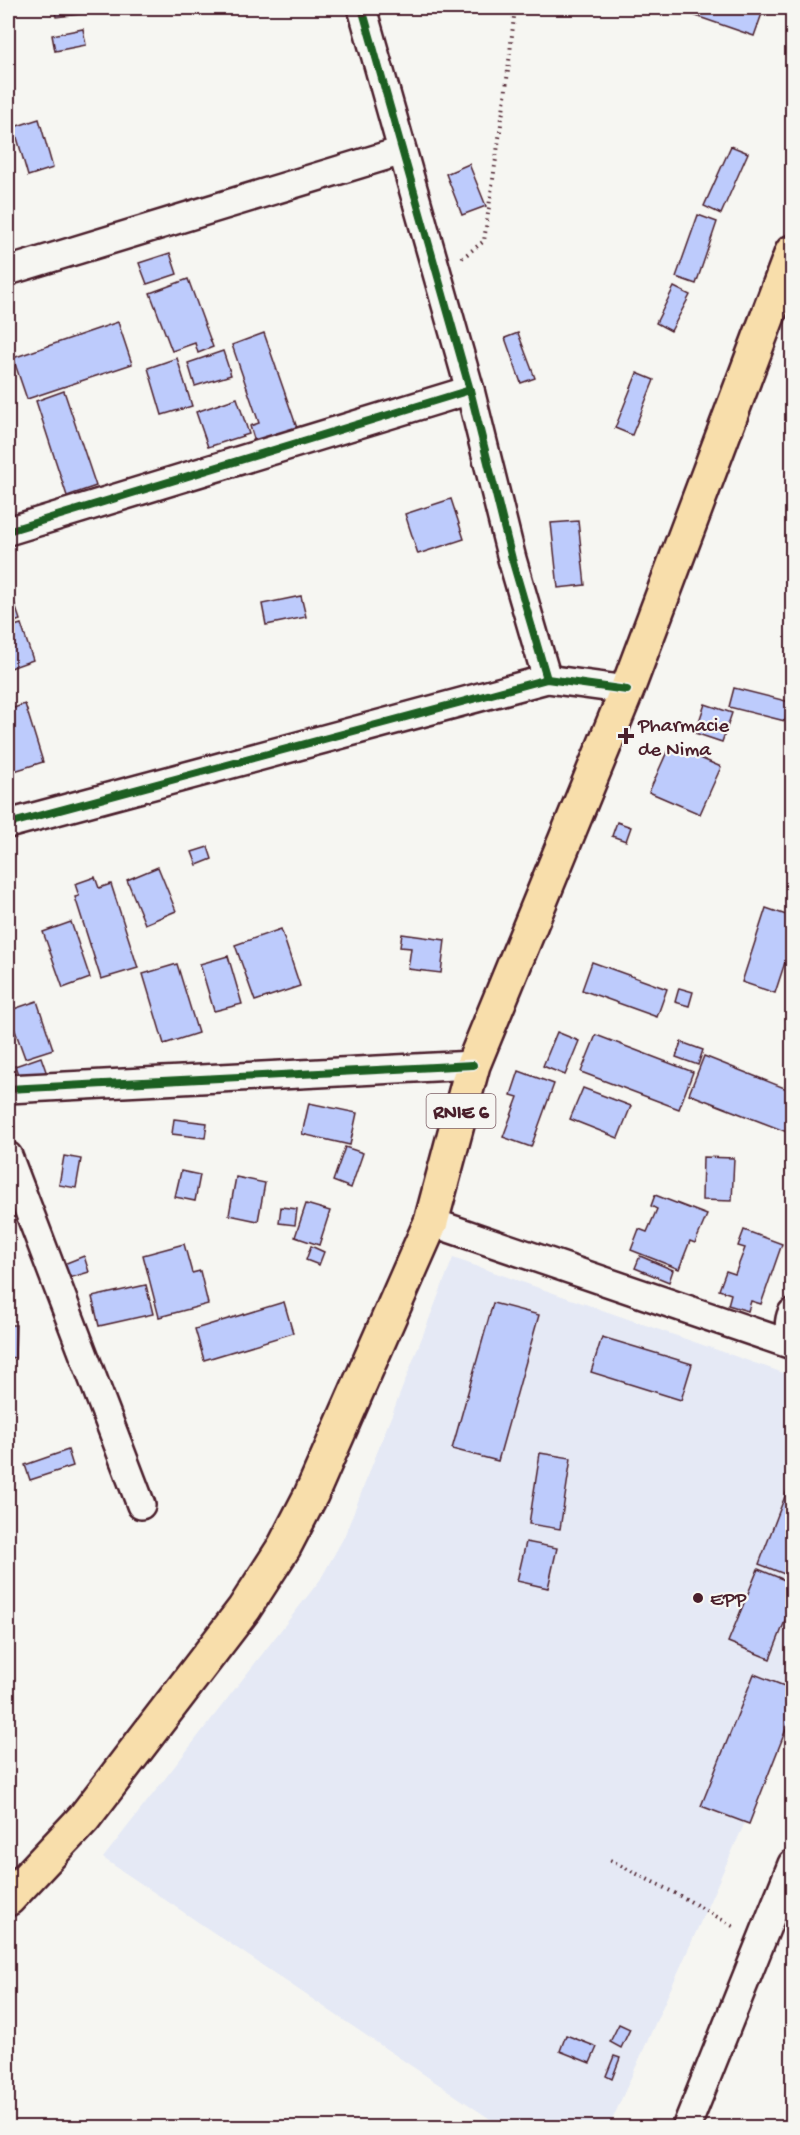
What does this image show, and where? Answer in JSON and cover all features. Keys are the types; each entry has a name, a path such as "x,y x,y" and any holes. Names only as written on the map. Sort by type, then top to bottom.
{"main road":[{"name":"RNIE 6","path":"8,1899 84,1818 244,1609 284,1547 311,1495 431,1222 473,1065 627,690 792,252"}],"street":[{"path":"362,8 470,390 513,559 547,679"},
{"path":"8,271 402,151"},
{"path":"8,531 470,390"},
{"path":"8,824 547,679 627,690"},
{"path":"8,1089 473,1065"},
{"path":"8,1156 141,1505"},
{"path":"431,1222 792,1343 790,1331 792,1313"},
{"path":"686,2127 792,1864"}],"path":[{"path":"438,277 484,241 506,97 515,8"},
{"path":"610,1860 686,1899 761,1942"}],"shaded area":[{"path":"453,1258 792,1376 792,1717 609,2127 502,2127 103,1858 320,1580 344,1537"}],"building":[{"path":"54,8 81,8 80,14 56,17"},
{"path":"673,8 764,8 754,36"},
{"path":"83,29 86,45 55,51 52,35"},
{"path":"39,119 53,168 28,176 14,127"},
{"path":"731,146 748,153 721,214 704,206"},
{"path":"469,164 486,206 462,215 446,174"},
{"path":"698,215 717,222 696,284 676,277"},
{"path":"170,253 177,274 147,284 139,263"},
{"path":"188,279 213,347 198,353 195,343 172,351 150,293"},
{"path":"674,287 690,295 671,331 656,323"},
{"path":"118,322 132,364 27,399 13,358"},
{"path":"264,333 297,428 255,442 250,426 259,423 232,345"},
{"path":"518,333 535,378 521,383 505,338"},
{"path":"223,351 231,375 195,386 188,363"},
{"path":"177,358 192,406 162,415 148,368"},
{"path":"637,373 654,380 632,435 615,428"},
{"path":"64,391 96,486 67,496 36,401"},
{"path":"237,398 249,434 208,447 196,412"},
{"path":"451,499 464,539 418,554 405,514"},
{"path":"578,521 585,585 558,588 551,523"},
{"path":"8,584 20,620 8,624"},
{"path":"301,596 306,617 266,625 262,604"},
{"path":"21,624 33,660 8,669 8,628"},
{"path":"792,671 792,698 787,697"},
{"path":"734,688 790,702 785,721 729,707"},
{"path":"25,704 43,762 8,773 8,710"},
{"path":"705,704 732,713 722,742 695,733"},
{"path":"670,745 721,767 700,814 649,792"},
{"path":"617,822 631,827 626,841 612,836"},
{"path":"208,847 212,859 197,865 192,852"},
{"path":"158,867 176,911 145,924 127,880"},
{"path":"95,877 99,888 111,884 138,968 101,979 75,897 79,896 75,884"},
{"path":"766,908 792,917 792,941 775,993 742,982"},
{"path":"71,922 90,978 63,988 43,932"},
{"path":"281,929 300,986 255,1001 235,945"},
{"path":"402,934 445,940 441,973 408,969 411,948 400,947"},
{"path":"228,956 242,1004 214,1011 200,964"},
{"path":"592,962 667,989 657,1017 582,990"},
{"path":"177,964 198,1033 164,1044 143,974"},
{"path":"8,974 13,998 8,1000"},
{"path":"679,988 693,992 689,1006 675,1002"},
{"path":"37,1001 53,1049 25,1058 8,1011"},
{"path":"557,1032 579,1041 565,1075 543,1066"},
{"path":"596,1035 693,1072 679,1109 581,1072"},
{"path":"681,1042 703,1050 698,1065 676,1057"},
{"path":"704,1056 792,1091 792,1134 689,1094"},
{"path":"41,1057 48,1077 22,1086 15,1066"},
{"path":"519,1071 554,1084 531,1147 503,1137 518,1097 511,1095"},
{"path":"583,1088 631,1106 618,1138 570,1119"},
{"path":"309,1103 357,1113 350,1145 302,1134"},
{"path":"174,1119 207,1123 205,1138 172,1134"},
{"path":"345,1147 363,1153 351,1188 333,1181"},
{"path":"64,1156 81,1159 76,1188 59,1185"},
{"path":"703,1157 734,1158 732,1201 702,1200"},
{"path":"181,1171 200,1175 195,1201 175,1197"},
{"path":"236,1177 265,1183 258,1221 229,1215"},
{"path":"655,1195 707,1215 695,1243 690,1241 679,1269 631,1250 639,1229 647,1232 657,1209 651,1206"},
{"path":"306,1204 330,1211 319,1245 295,1237"},
{"path":"281,1207 297,1209 295,1225 279,1223"},
{"path":"744,1230 782,1244 761,1304 751,1301 748,1311 728,1305 731,1294 719,1290 726,1271 735,1274 745,1248 738,1246"},
{"path":"184,1244 192,1273 200,1271 208,1304 159,1317 143,1255"},
{"path":"311,1246 324,1252 319,1265 306,1260"},
{"path":"84,1256 89,1272 69,1278 64,1264"},
{"path":"640,1256 673,1270 669,1282 635,1268"},
{"path":"146,1285 153,1314 99,1326 92,1297"},
{"path":"284,1302 293,1333 204,1360 195,1329"},
{"path":"493,1303 539,1315 498,1461 452,1449"},
{"path":"8,1325 16,1325 15,1358 8,1357"},
{"path":"602,1337 692,1364 681,1400 591,1372"},
{"path":"68,1450 73,1466 30,1480 25,1465"},
{"path":"540,1453 571,1458 560,1529 529,1524"},
{"path":"792,1478 792,1577 759,1564"},
{"path":"526,1542 557,1548 548,1588 517,1581"},
{"path":"758,1569 792,1583 792,1603 770,1659 728,1642"},
{"path":"754,1674 792,1689 792,1714 749,1824 701,1806"},
{"path":"619,2024 630,2029 621,2048 610,2042"},
{"path":"566,2035 597,2047 590,2063 560,2051"},
{"path":"614,2056 620,2058 612,2079 606,2076"}],"cycle path":[{"path":"362,8 470,390 512,559 547,679"},
{"path":"8,531 470,390"},
{"path":"8,824 547,679 627,690"},
{"path":"8,1089 473,1065"}],"place":[{"name":"Pharmacie de Nima","path":"626,736"},
{"name":"EPP","path":"698,1598"}]}
